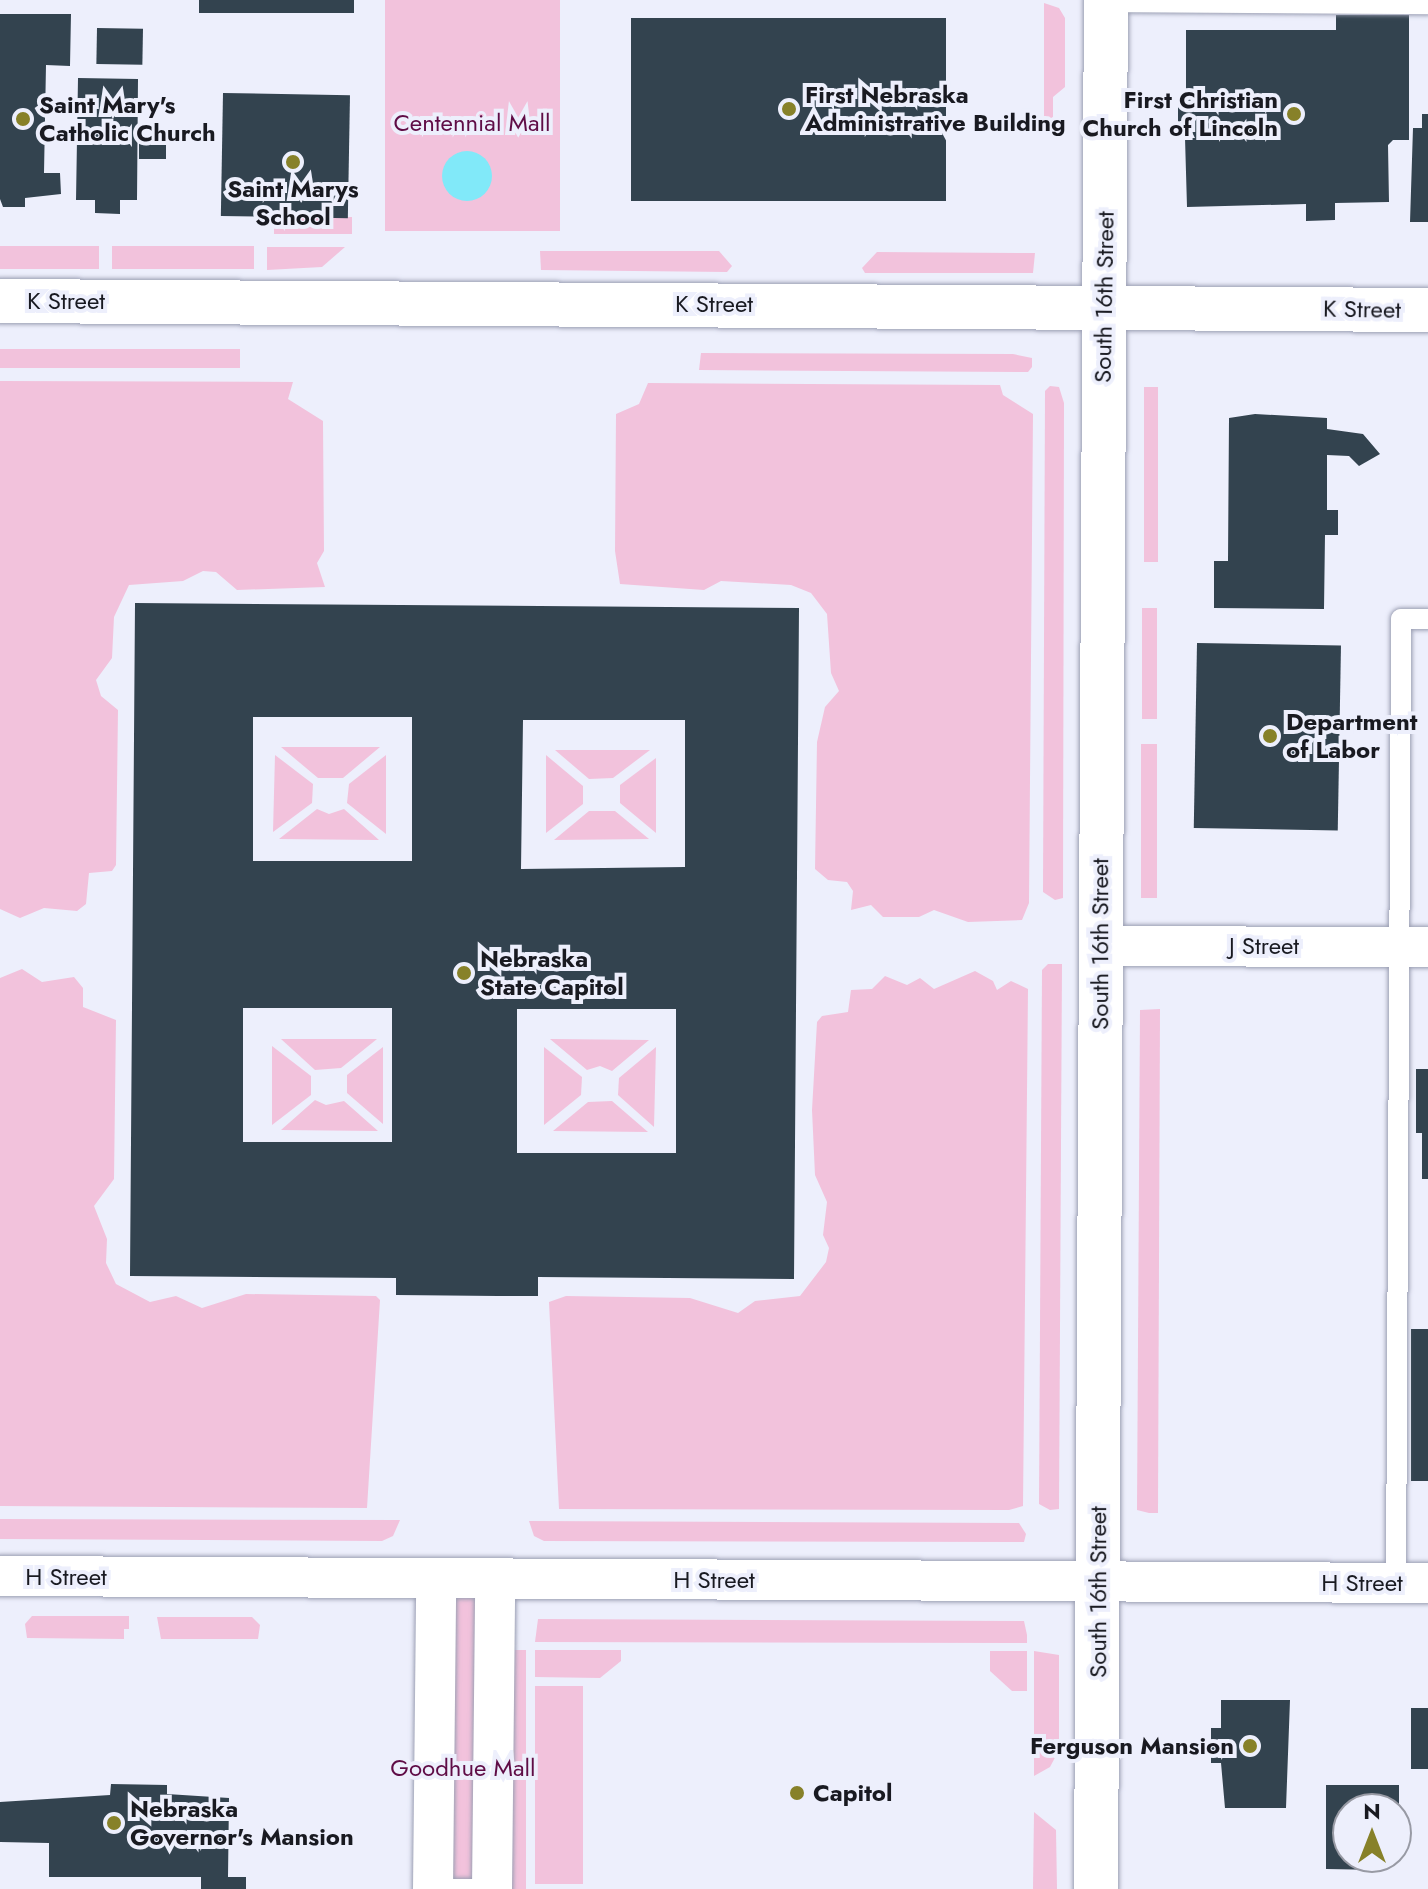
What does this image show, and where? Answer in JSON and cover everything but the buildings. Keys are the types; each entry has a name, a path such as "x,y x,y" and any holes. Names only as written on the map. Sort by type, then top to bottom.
{"main road":[{"name":"South 16th Street","path":"1096,1889 1106,1"},
{"name":"K Street","path":"0,301 1428,310"}],"street":[{"name":"J Street","path":"1100,946 1412,947"},
{"name":"H Street","path":"0,1576 1412,1583"},
{"path":"433,1889 436,1579"},
{"path":"492,1889 495,1579"}],"lane":[{"path":"1106,1 1428,4"},
{"path":"1412,1583 1412,947 1401,619 1428,619"},
{"path":"433,1889 492,1889"}],"green space":[{"name":"Centennial Mall","path":"385,0 560,0 560,231 385,231"},
{"path":"1044,3 1059,8 1065,18 1065,87 1053,97 1053,120 1044,120"},
{"path":"274,217 352,217 352,234 274,234"},
{"path":"0,246 99,246 99,269 0,269"},
{"path":"112,246 254,246 254,269 112,269"},
{"path":"267,247 345,247 322,267 267,270"},
{"path":"540,251 719,251 732,266 727,272 541,270"},
{"path":"877,252 1035,253 1033,273 865,273 862,268"},
{"path":"0,349 240,349 240,368 0,368"},
{"path":"701,353 1013,354 1032,358 1032,367 1028,372 699,370"},
{"path":"0,381 293,382 288,399 323,421 324,551 317,563 325,587 237,590 216,572 203,571 183,581 129,585 114,617 112,658 96,680 101,696 118,710 116,865 112,871 89,873 86,904 77,911 44,908 20,918 0,909"},
{"path":"648,383 1000,385 1003,395 1033,414 1029,903 1022,920 968,922 934,910 919,917 883,917 871,905 851,910 853,891 847,882 828,880 815,869 817,742 825,707 839,691 831,673 827,614 811,593 791,585 721,581 704,590 620,584 615,551 616,414 639,404"},
{"path":"1050,386 1059,387 1064,403 1063,898 1055,900 1043,892 1045,391"},
{"path":"1144,387 1158,387 1158,562 1144,562"},
{"path":"1142,608 1157,608 1157,719 1142,719"},
{"path":"1141,744 1157,744 1157,898 1141,898"},
{"path":"281,747 380,747 343,778 318,778"},
{"path":"555,750 650,750 613,778 589,779"},
{"path":"275,755 313,784 312,803 273,832"},
{"path":"386,755 386,834 347,803 349,784"},
{"path":"546,755 583,786 583,804 546,833"},
{"path":"656,758 656,833 620,803 620,785"},
{"path":"317,809 329,814 344,809 379,840 279,839"},
{"path":"589,811 615,811 649,839 554,840"},
{"path":"1048,964 1062,964 1059,1509 1050,1510 1039,1504 1042,970"},
{"path":"22,969 42,982 74,977 83,988 83,1007 116,1020 114,1179 94,1206 107,1239 106,1263 116,1284 150,1302 176,1296 202,1308 246,1294 376,1296 380,1300 367,1508 0,1506 0,978"},
{"path":"975,971 993,981 997,990 1011,981 1028,989 1023,1506 1009,1510 559,1509 549,1302 566,1296 690,1298 738,1313 755,1301 800,1296 826,1262 829,1248 823,1235 827,1202 815,1175 812,1110 817,1022 822,1016 848,1012 851,990 872,989 885,976 907,985 920,978 934,989"},
{"path":"1160,1009 1158,1513 1149,1513 1137,1510 1140,1010"},
{"path":"281,1039 377,1039 341,1068 315,1070"},
{"path":"550,1039 649,1040 612,1071 600,1066 587,1070"},
{"path":"272,1046 311,1076 311,1095 272,1125"},
{"path":"383,1047 383,1124 347,1093 347,1075"},
{"path":"544,1047 582,1077 581,1095 544,1125"},
{"path":"656,1047 654,1127 618,1095 619,1078"},
{"path":"315,1100 326,1105 344,1101 378,1131 281,1130"},
{"path":"612,1101 648,1132 553,1131 588,1102"},
{"path":"0,1519 400,1520 393,1536 382,1541 0,1539"},
{"path":"529,1521 1019,1523 1026,1534 1024,1542 544,1541 534,1536"},
{"name":"Goodhue Mall","path":"436,1579 495,1579 495,1889 436,1889"},
{"path":"32,1616 129,1616 129,1629 124,1629 124,1639 27,1638 25,1624"},
{"path":"157,1617 252,1617 260,1625 258,1639 161,1639"},
{"path":"538,1619 1024,1621 1027,1643 535,1642"},
{"path":"510,1650 526,1650 526,1889 510,1889"},
{"path":"535,1650 621,1650 621,1661 600,1678 535,1677"},
{"path":"990,1651 1027,1651 1027,1691 1012,1691 990,1671"},
{"path":"1034,1651 1059,1655 1059,1750 1050,1767 1034,1776"},
{"path":"535,1686 583,1686 583,1884 535,1884"},
{"path":"1034,1812 1056,1830 1057,1889 1033,1889"}],"water":[{"path":"467,151 485,158 492,176 485,194 467,201 449,194 442,176 449,158"}],"place":[{"name":"First Nebraska Administrative Building","path":"789,109"},
{"name":"First Christian Church of Lincoln","path":"1294,114"},
{"name":"Saint Mary's Catholic Church","path":"23,119"},
{"name":"Saint Marys School","path":"293,162"},
{"name":"Department of Labor","path":"1270,736"},
{"name":"Nebraska State Capitol","path":"464,973"},
{"name":"Ferguson Mansion","path":"1250,1746"},
{"name":"Capitol","path":"797,1793"},
{"name":"Nebraska Governor's Mansion","path":"114,1823"}]}
